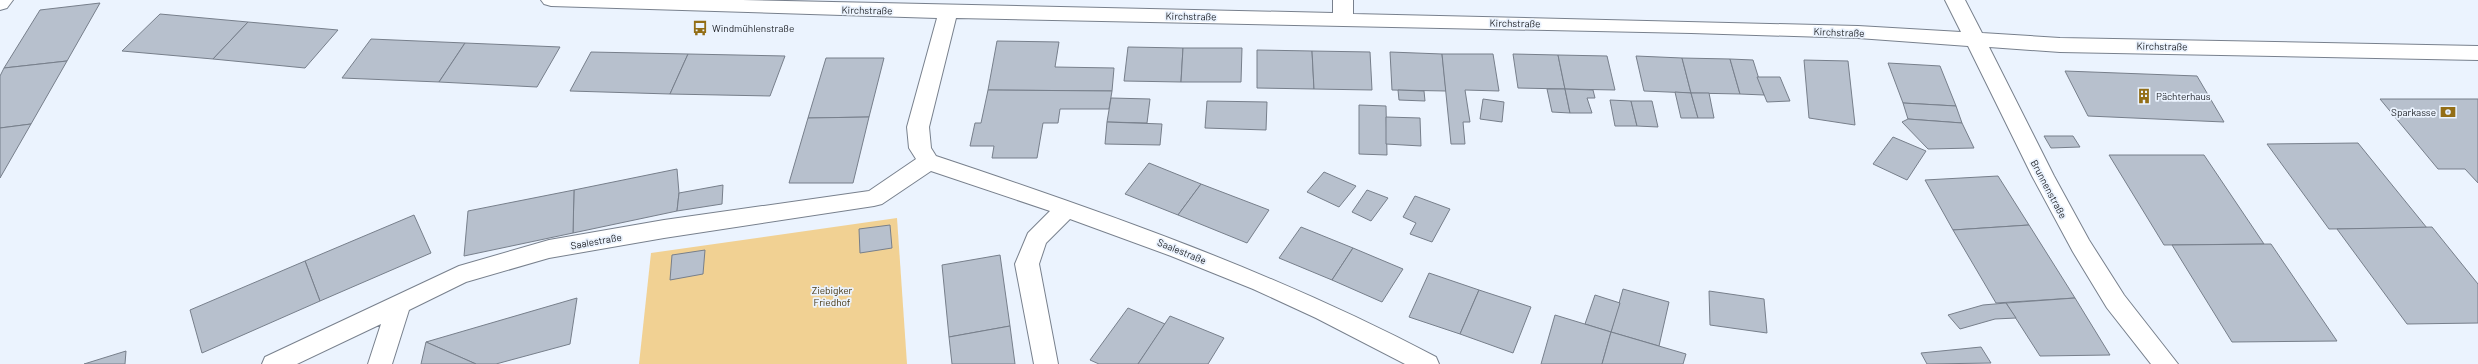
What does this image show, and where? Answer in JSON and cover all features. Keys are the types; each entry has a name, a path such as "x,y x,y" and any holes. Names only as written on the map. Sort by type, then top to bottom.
{"street":[{"path":"0,4 3,0"},
{"name":"Kirchstraße","path":"551,0 722,3 948,12 1343,19 1850,32 2060,45 2478,53"},
{"path":"1343,0 1343,19"},
{"name":"Brunnenstraße","path":"1955,0 1977,41 2044,182 2101,281 2166,364"},
{"path":"928,162 920,148 918,127 948,12"},
{"name":"Saalestraße","path":"274,364 459,275 549,249 664,229 874,198 928,162 1067,208 1262,283 1377,338 1427,364"},
{"path":"1046,364 1027,264 1036,239 1067,208"},
{"path":"380,364 399,303"}],"green space":[{"name":"Ziebigker Friedhof","path":"897,218 907,364 639,364 651,253"}],"building":[{"path":"100,3 67,61 4,68 40,10"},
{"path":"160,14 248,22 213,59 122,51"},
{"path":"248,22 338,30 305,68 213,59"},
{"path":"371,39 465,43 439,82 342,78"},
{"path":"997,41 1059,42 1055,67 1114,68 1112,91 988,90"},
{"path":"465,43 560,47 537,87 439,82"},
{"path":"1128,47 1183,48 1181,82 1124,81"},
{"path":"1183,48 1242,48 1241,82 1181,82"},
{"path":"1257,50 1312,51 1314,89 1257,88"},
{"path":"1312,51 1370,52 1372,90 1314,89"},
{"path":"591,52 688,54 670,94 570,91"},
{"path":"1390,52 1442,54 1446,91 1392,90"},
{"path":"688,54 785,56 770,96 670,94"},
{"path":"1442,54 1493,54 1499,91 1465,90 1470,122 1463,122 1465,144 1451,144"},
{"path":"1513,54 1558,55 1565,89 1518,88"},
{"path":"1558,55 1607,56 1615,90 1565,89"},
{"path":"1636,56 1682,58 1691,93 1644,91"},
{"path":"826,58 884,58 869,117 808,118"},
{"path":"1682,58 1730,59 1740,94 1691,93"},
{"path":"1730,59 1753,60 1764,95 1740,94"},
{"path":"1804,60 1848,61 1855,125 1809,118"},
{"path":"67,61 31,124 0,128 0,76 4,68"},
{"path":"1888,63 1940,66 1956,106 1903,103"},
{"name":"Pächterhaus","path":"2065,71 2197,76 2224,122 2088,116"},
{"path":"1757,77 1780,77 1790,101 1767,102"},
{"path":"1547,89 1565,89 1570,113 1552,112"},
{"path":"1565,89 1593,90 1595,98 1587,98 1592,113 1570,113"},
{"path":"988,90 1112,91 1109,109 1060,109 1058,123 1043,123 1037,158 992,158 994,146 970,146 975,123 981,123"},
{"path":"1398,90 1424,91 1425,101 1399,100"},
{"path":"1675,92 1691,93 1698,118 1681,118"},
{"path":"1691,93 1709,93 1714,118 1698,118"},
{"path":"1111,98 1150,99 1147,123 1107,122"},
{"path":"1483,99 1504,102 1502,122 1480,119"},
{"path":"2380,99 2478,99 2478,183 2465,169 2438,169"},
{"path":"1610,100 1631,101 1637,126 1615,126"},
{"path":"1207,101 1267,102 1266,130 1205,128"},
{"path":"1631,101 1652,101 1658,127 1637,126"},
{"path":"1903,103 1956,106 1962,123 1908,119"},
{"path":"1359,105 1386,106 1387,155 1359,154"},
{"path":"869,117 853,183 789,183 808,118"},
{"path":"1386,117 1420,118 1421,146 1386,144"},
{"path":"1908,119 1962,123 1974,148 1928,149 1902,122"},
{"path":"1107,122 1162,124 1160,145 1105,144"},
{"path":"31,124 0,178 0,128"},
{"path":"2044,136 2073,136 2080,147 2051,148"},
{"path":"1893,137 1926,151 1907,180 1873,164"},
{"path":"2358,143 2427,228 2329,229 2267,144"},
{"path":"2109,155 2204,155 2264,244 2164,245"},
{"path":"1149,163 1201,184 1178,215 1125,194"},
{"path":"677,169 679,193 677,211 573,233 574,190"},
{"path":"1324,172 1356,186 1339,207 1307,192"},
{"path":"1998,176 2029,225 1953,230 1925,180"},
{"path":"1201,184 1269,210 1247,243 1178,215"},
{"path":"723,185 722,204 677,211 679,193"},
{"path":"574,190 573,233 464,256 468,211"},
{"path":"1367,190 1388,198 1371,221 1352,212"},
{"path":"1415,196 1450,209 1432,242 1410,234 1416,223 1403,217"},
{"path":"414,215 431,253 320,301 305,261"},
{"path":"890,225 892,248 860,253 859,229"},
{"path":"2029,225 2075,298 1996,303 1953,230"},
{"path":"1301,227 1353,248 1332,280 1279,258"},
{"path":"2432,227 2478,284 2478,323 2407,324 2337,229"},
{"path":"2271,244 2337,341 2232,342 2172,245"},
{"path":"1353,248 1403,269 1382,302 1332,280"},
{"path":"705,250 703,274 670,280 672,255"},
{"path":"1000,255 1010,326 949,337 942,265"},
{"path":"305,261 320,301 202,353 190,310"},
{"path":"1429,273 1479,290 1460,334 1409,317"},
{"path":"1623,289 1669,302 1659,346 1611,332"},
{"path":"1479,290 1531,307 1513,353 1460,334"},
{"path":"1709,291 1764,299 1767,333 1710,325"},
{"path":"1595,295 1620,303 1611,332 1585,324"},
{"path":"577,298 570,344 496,364 476,364 426,342"},
{"path":"2075,298 2110,355 2040,356 2006,303"},
{"path":"2006,303 2016,318 1995,319 1960,329 1948,315 1983,305"},
{"path":"1128,308 1165,324 1138,364 1099,364 1090,360"},
{"path":"1555,315 1611,332 1602,364 1541,364"},
{"path":"1170,316 1224,338 1208,364 1138,364"},
{"path":"1010,326 1015,364 952,364 949,337"},
{"path":"1611,332 1686,354 1683,364 1602,364"},
{"path":"426,342 476,364 421,364"},
{"path":"1981,347 1991,363 1927,364 1921,353"},
{"path":"126,351 125,364 84,364"}],"place":[{"name":"Windmühlenstraße","path":"700,28"},
{"name":"Pächterhaus","path":"2144,96"},
{"name":"Sparkasse","path":"2448,112"}]}
